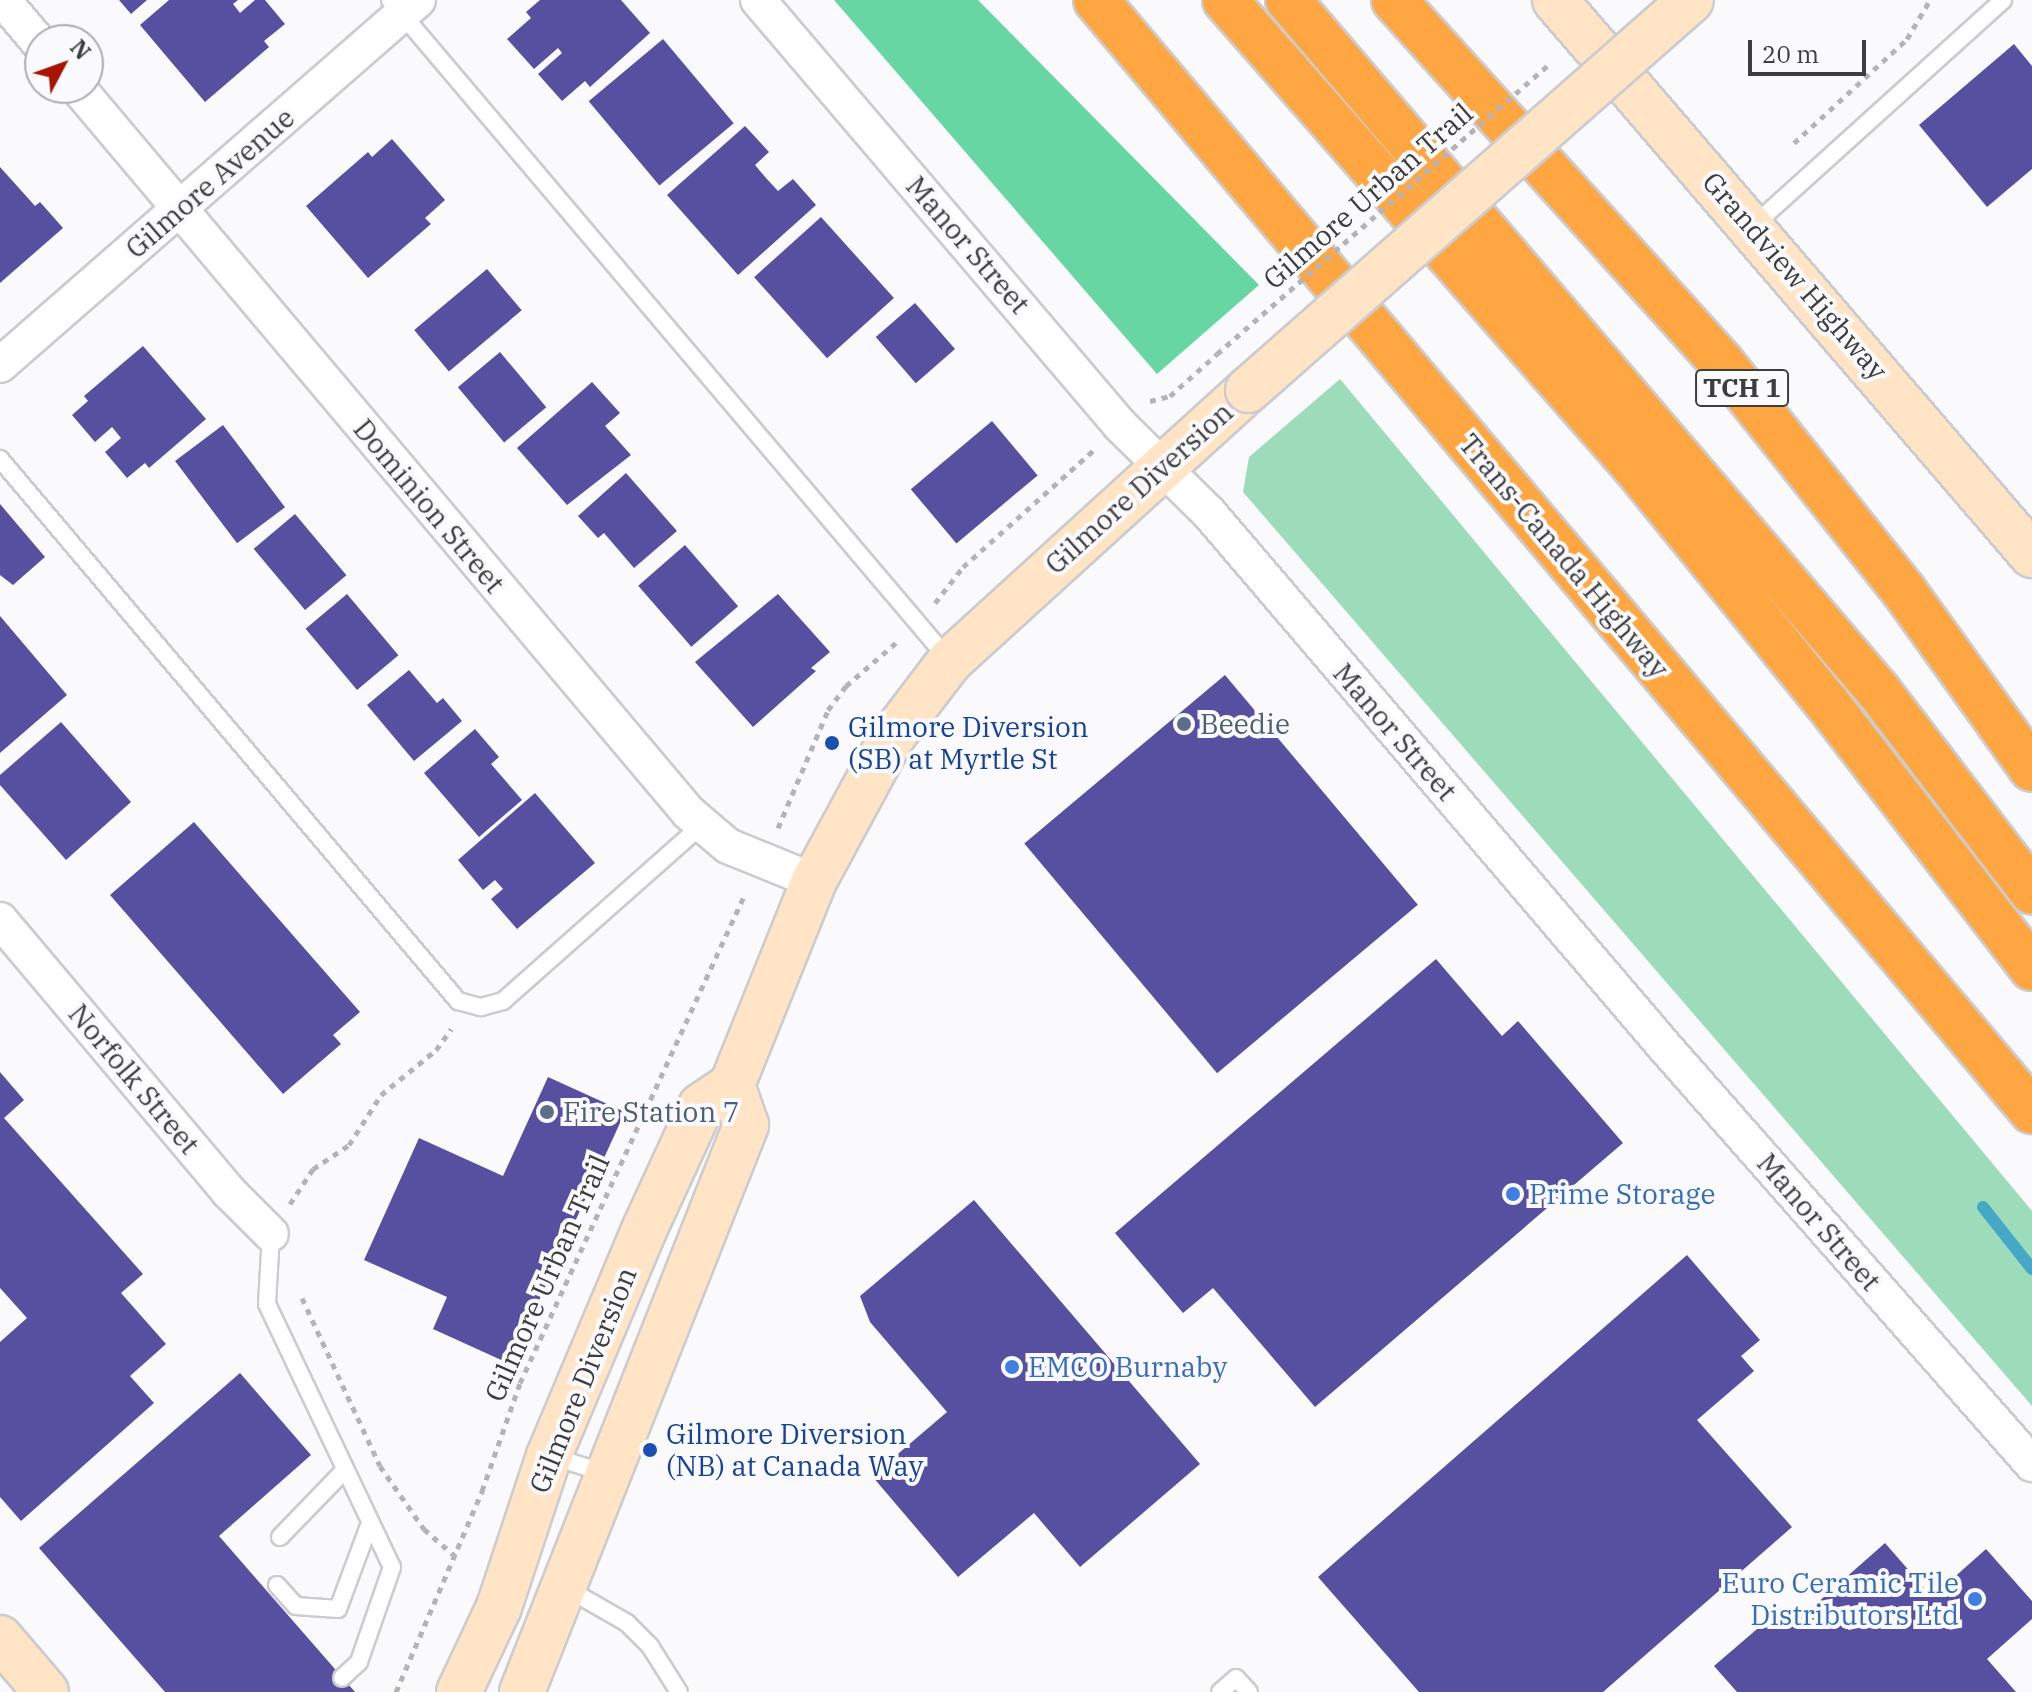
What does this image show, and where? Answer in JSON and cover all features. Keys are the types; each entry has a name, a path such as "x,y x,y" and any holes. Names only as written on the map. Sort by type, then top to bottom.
{"highway":[{"name":"Trans-Canada Highway","path":"1096,0 2032,1111"},
{"path":"1225,0 1635,467 1827,703 2032,968"},
{"path":"1288,0 1870,680 2032,892"},
{"name":"TCH 1","path":"1406,10 1722,363 1904,591 2032,769"}],"main road":[{"name":"Grandview Highway","path":"1555,0 1753,226 2032,555"},
{"name":"Gilmore Diversion","path":"459,1692 499,1607 549,1456 701,1106 732,1085 814,881 892,737 950,661 1248,390 1691,0"},
{"name":"Gilmore Diversion","path":"522,1692 566,1588 746,1125 732,1085"},
{"path":"0,1638 46,1692"}],"street":[{"path":"3,0 24,25"},
{"name":"Manor Street","path":"758,0 1120,425 1209,513 1654,1034 2032,1464"},
{"name":"Gilmore Avenue","path":"0,365 181,208 403,5"},
{"name":"Dominion Street","path":"92,104 701,826 728,846 814,881"},
{"name":"Norfolk Street","path":"0,920 229,1192 271,1234"}],"lane":[{"path":"1753,226 2003,0"},
{"path":"403,5 950,661"},
{"path":"0,459 458,1001 468,1005 503,1001 701,826"},
{"path":"271,1234 267,1304 392,1567 359,1662 342,1678"},
{"path":"549,1456 610,1475"},
{"path":"280,1537 344,1471"},
{"path":"277,1585 296,1606 338,1609 370,1523"},
{"path":"566,1588 627,1623 650,1646 679,1692"},
{"path":"1220,1692 1236,1678 1249,1692"}],"path":[{"path":"1794,143 1907,39 1930,0"},
{"name":"Gilmore Urban Trail","path":"1141,407 1170,396 1563,52"},
{"path":"1069,475 1100,442"},
{"name":"Gilmore Urban Trail","path":"396,1692 455,1556 520,1383 750,887"},
{"path":"271,1234 310,1172 349,1145 381,1095 436,1050 468,1005"},
{"path":"302,1298 380,1466 424,1529 455,1556"}],"green space":[{"path":"834,0 978,0 1259,285 1157,374"},
{"path":"1340,379 2032,1211 2032,1406 1243,492 1249,457"}],"building":[{"path":"119,0 147,0 131,14"},
{"path":"169,0 238,0 233,4 240,13 255,0 265,0 285,24 264,41 269,47 205,102 140,25"},
{"path":"540,0 621,0 650,33 590,87 585,81 562,101 538,74 562,53 558,48 534,69 507,39 531,18 526,12"},
{"path":"663,39 734,123 659,186 589,101"},
{"path":"2014,44 2032,66 2032,169 1987,207 1919,125"},
{"path":"745,126 769,152 755,165 766,178 778,191 793,179 816,205 738,275 667,195"},
{"path":"392,139 445,200 425,218 431,224 368,278 306,206 368,152 372,157"},
{"path":"0,167 35,206 40,202 63,228 0,283"},
{"path":"821,217 894,298 827,358 754,277"},
{"path":"487,269 522,310 449,371 414,330"},
{"path":"915,303 955,349 916,383 876,337"},
{"path":"143,346 206,419 149,468 145,463 127,478 105,452 121,438 112,427 95,442 72,415 88,401 84,396"},
{"path":"500,352 546,407 504,443 458,387"},
{"path":"592,382 620,413 605,426 631,455 567,505 517,448"},
{"path":"992,421 1038,475 956,544 911,489"},
{"path":"223,425 285,507 237,543 175,461"},
{"path":"626,473 677,531 634,568 604,533 598,538 578,516"},
{"path":"0,504 45,557 13,585 0,575"},
{"path":"295,514 346,575 305,610 254,549"},
{"path":"685,545 738,606 691,647 638,586"},
{"path":"347,594 398,655 357,690 306,629"},
{"path":"778,594 830,652 811,668 816,671 753,727 695,662"},
{"path":"0,616 67,695 0,753"},
{"path":"409,670 437,703 443,698 462,721 414,761 367,705"},
{"path":"1225,675 1418,905 1217,1073 1024,843"},
{"path":"61,722 131,802 66,860 0,785 0,775"},
{"path":"475,729 499,757 491,764 522,800 479,837 424,773"},
{"path":"535,793 595,863 517,929 491,899 503,889 495,880 483,890 458,860"},
{"path":"194,822 360,1012 333,1035 341,1044 283,1094 110,895"},
{"path":"1436,959 1502,1036 1518,1021 1623,1143 1315,1407 1213,1288 1183,1313 1115,1233"},
{"path":"0,1072 24,1100 4,1118 143,1274 121,1293 166,1344 130,1376 154,1403 21,1521 0,1497 0,1342 27,1318 0,1288"},
{"path":"548,1077 625,1112 510,1364 433,1329 447,1297 364,1260 419,1138 503,1176"},
{"name":"EMCO Burnaby","path":"974,1200 1200,1464 1080,1567 1034,1513 958,1577 872,1476 947,1412 870,1322 860,1296"},
{"path":"1687,1255 1760,1340 1741,1356 1754,1371 1697,1420 1792,1527 1603,1692 1419,1692 1318,1577"},
{"path":"240,1373 311,1455 219,1536 355,1692 165,1692 39,1548"},
{"path":"1885,1543 1932,1597 1986,1549 2032,1601 2032,1619 1987,1659 2016,1692 1737,1692 1714,1666 1778,1611 1791,1626"}],"waterway":[{"path":"1983,1207 2032,1269"}],"place":[{"name":"Beedie","path":"1184,724"},
{"name":"Gilmore Diversion (SB) at Myrtle St","path":"832,743"},
{"name":"Fire Station 7","path":"547,1112"},
{"name":"Prime Storage","path":"1513,1194"},
{"name":"EMCO Burnaby","path":"1012,1367"},
{"name":"Gilmore Diversion (NB) at Canada Way","path":"650,1450"},
{"name":"Euro Ceramic Tile Distributors Ltd","path":"1975,1599"}]}
